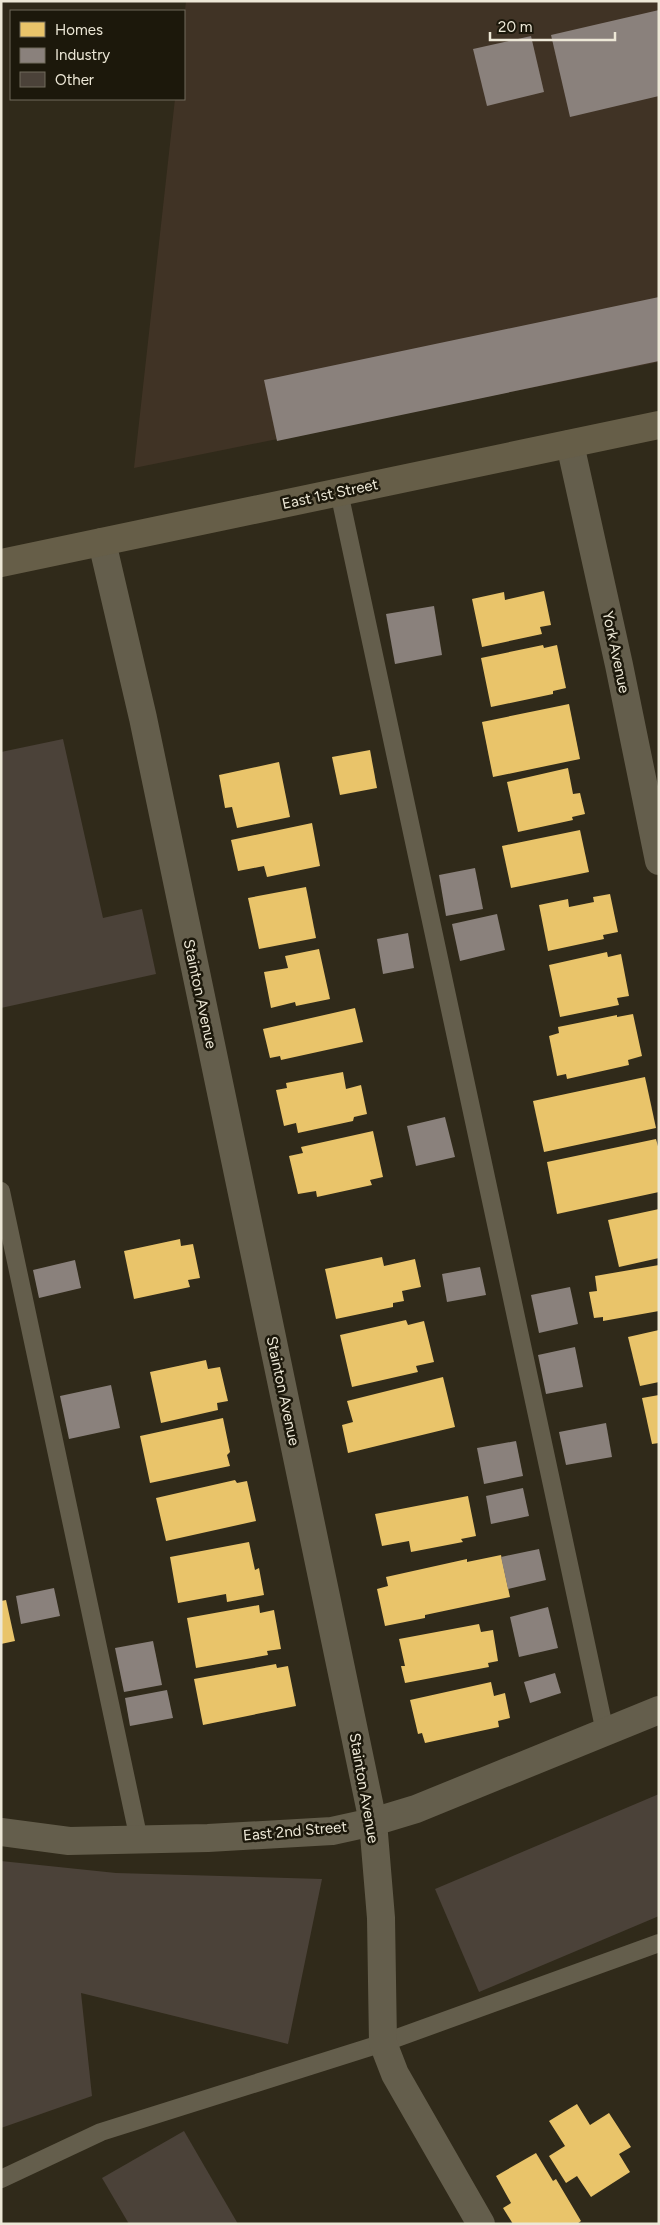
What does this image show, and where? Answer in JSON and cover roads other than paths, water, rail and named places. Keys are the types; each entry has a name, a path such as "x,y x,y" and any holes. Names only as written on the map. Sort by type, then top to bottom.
{"main road":[{"name":"East 1st Street","path":"1,563 659,425"}],"street":[{"name":"York Avenue","path":"570,444 620,665 659,860"},
{"name":"Stainton Avenue","path":"102,542 143,718 373,1822 381,1918 383,2043 395,2074 481,2224"},
{"name":"East 2nd Street","path":"1,1832 70,1841 208,1838 332,1831 373,1822 416,1808 659,1710"}],"lane":[{"path":"339,492 605,1732"},
{"path":"1,1191 138,1840"},
{"path":"1,2179 101,2132 383,2043 659,1943"}]}
